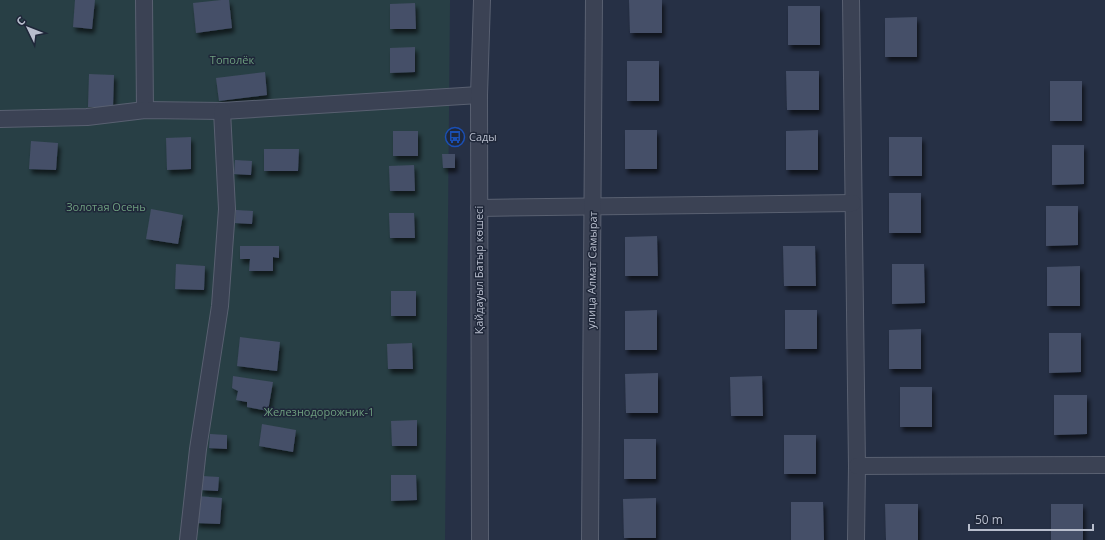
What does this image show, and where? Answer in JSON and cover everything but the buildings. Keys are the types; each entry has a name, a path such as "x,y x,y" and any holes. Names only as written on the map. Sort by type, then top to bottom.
{"street":[{"path":"144,0 145,110"},
{"name":"Қайдауыл Батыр көшесі","path":"480,540 479,95 482,0"},
{"name":"улица Алмат Самырат","path":"590,540 594,0"},
{"path":"851,0 857,466 856,540"},
{"path":"0,119 87,117 145,110 222,111 479,95"},
{"path":"188,540 198,449 220,306 227,208 222,111"},
{"path":"479,208 853,203"},
{"path":"857,466 1105,465"}],"green space":[{"path":"0,0 450,0 445,540 0,540"}],"place":[{"name":"Сады","path":"455,137"}],"park label":[{"name":"Тополёк","path":"232,60"},
{"name":"Золотая Осень","path":"106,207"},
{"name":"Железнодорожник-1","path":"319,412"}]}
